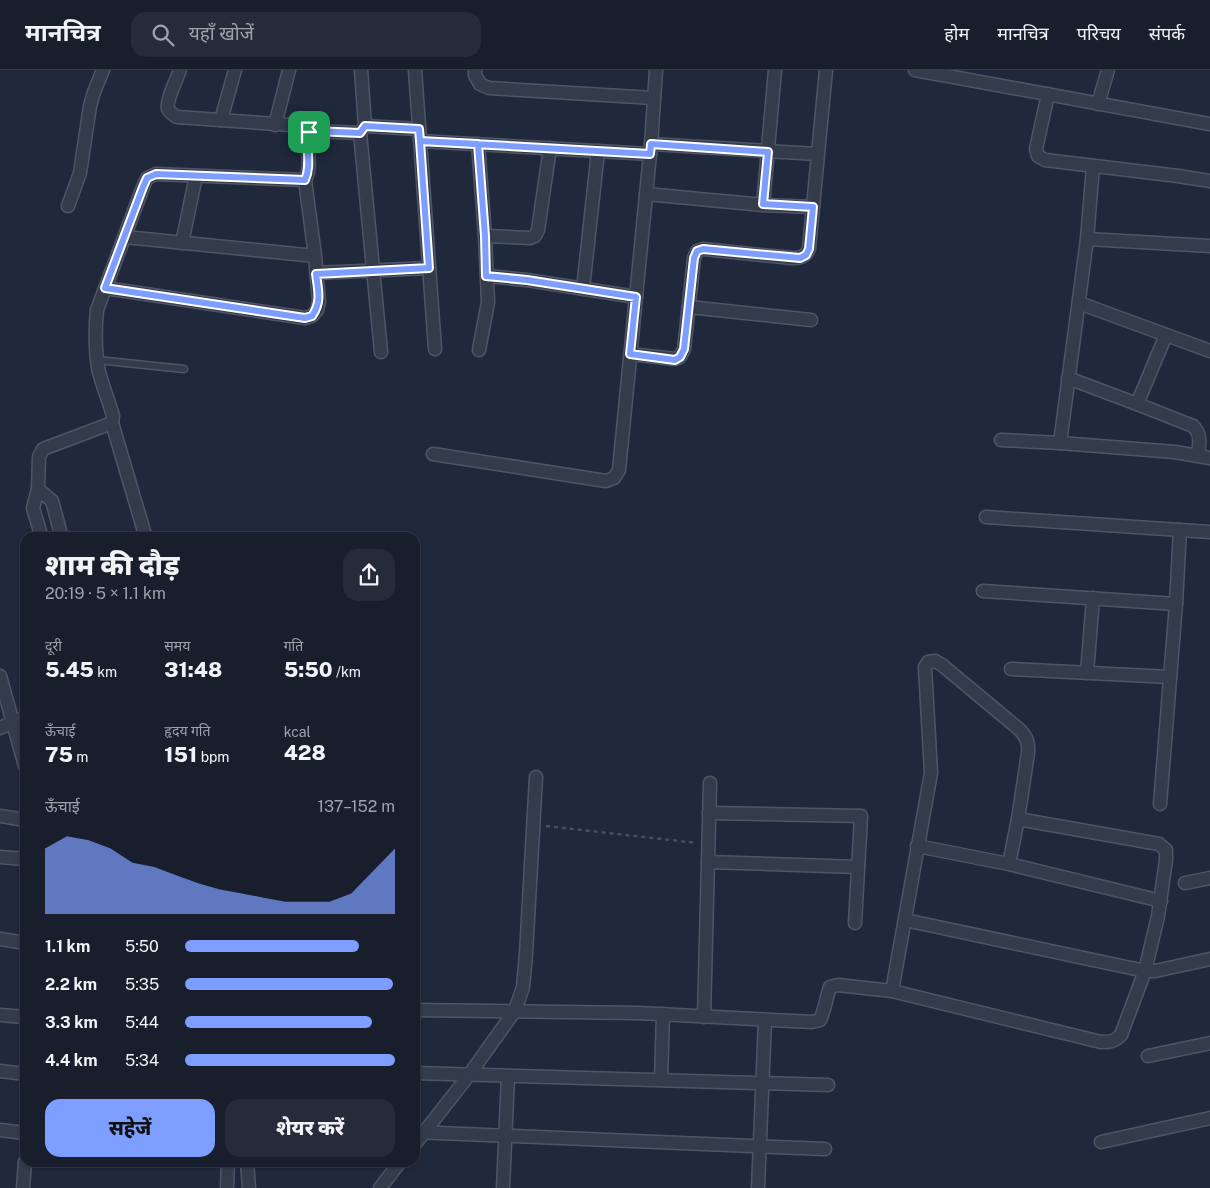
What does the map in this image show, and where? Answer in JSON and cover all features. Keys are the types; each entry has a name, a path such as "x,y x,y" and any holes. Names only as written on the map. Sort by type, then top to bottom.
{"street":[{"path":"68,206 80,173 90,106 103,70"},
{"path":"180,70 168,101 168,109 177,117 275,124 300,127 309,132 362,130 419,135 478,144 598,151 650,149 817,154"},
{"path":"222,120 235,70"},
{"path":"275,124 289,70"},
{"path":"361,70 362,130 381,352"},
{"path":"415,70 435,349"},
{"path":"475,70 475,75 480,84 489,88 654,98"},
{"path":"433,454 606,481 614,478 619,470 656,70"},
{"path":"763,204 775,70"},
{"path":"630,354 675,360 680,357 684,349 694,258 697,251 703,249 800,258 806,255 809,249 826,70"},
{"path":"915,70 1210,124"},
{"path":"1098,104 1108,70"},
{"path":"1048,94 1036,148 1038,156 1045,160 1210,181"},
{"path":"105,288 305,318 312,316 317,310 319,301 305,180 308,173 309,132"},
{"path":"478,144 488,302 479,350"},
{"path":"485,236 530,238 535,236 538,230 550,148"},
{"path":"583,289 598,151"},
{"path":"1060,443 1087,238 1093,166"},
{"path":"144,532 112,423 113,416 99,371 96,320 105,288 147,178 156,174 305,180"},
{"path":"182,243 196,176"},
{"path":"646,194 813,207"},
{"path":"125,237 315,256"},
{"path":"1087,238 1210,246"},
{"path":"316,274 429,268"},
{"path":"486,276 527,280 636,297"},
{"path":"1079,303 1210,351"},
{"path":"689,307 811,320"},
{"path":"1137,404 1166,335"},
{"path":"1001,440 1166,451 1204,456 1198,431 1193,426 1068,378"},
{"path":"40,532 33,508 38,489 39,457 42,449 112,423"},
{"path":"38,489 52,500 60,532"},
{"path":"986,517 1210,532"},
{"path":"1160,804 1180,530"},
{"path":"983,591 1176,604"},
{"path":"1087,673 1093,598"},
{"path":"892,991 931,773 925,667 928,662 935,661 942,666 1020,730 1026,738 1028,753 1009,864"},
{"path":"1011,669 1170,677"},
{"path":"0,676 19,720 0,728"},
{"path":"420,1131 469,1075 514,1012 523,987 536,777"},
{"path":"704,1017 710,783"},
{"path":"709,813 861,816 854,923"},
{"path":"0,816 20,819"},
{"path":"420,1010 638,1013 812,1022 820,1020 824,1012 830,987 838,985 892,991 1092,1039 1109,1042 1116,1041 1121,1035 1145,971 1161,901 1166,850 1159,844 1018,819"},
{"path":"917,846 1009,864 1161,901"},
{"path":"0,857 20,859"},
{"path":"708,862 858,867"},
{"path":"1185,883 1210,878"},
{"path":"905,920 1145,971 1155,971 1210,959"},
{"path":"0,940 20,942"},
{"path":"661,1080 663,1014"},
{"path":"0,1015 20,1017"},
{"path":"758,1188 765,1020"},
{"path":"1148,1056 1210,1042"},
{"path":"0,1071 20,1073"},
{"path":"420,1073 828,1085"},
{"path":"503,1188 508,1076"},
{"path":"1101,1142 1210,1118"},
{"path":"0,1130 20,1132"},
{"path":"420,1132 825,1149"},
{"path":"23,1188 25,1167"},
{"path":"227,1188 228,1167"},
{"path":"247,1167 249,1188"},
{"path":"380,1188 396,1167"}],"lane":[{"path":"97,360 184,369"}],"path":[{"path":"533,825 708,844"}],"route":[{"path":"309,132 308,173 305,180 156,174 147,178 105,288 305,318 312,316 317,310 319,301 316,274 429,268 420,141 478,144 485,236 486,276 527,280 636,297 630,354 675,360 680,357 684,349 694,258 697,251 703,249 800,258 806,255 809,249 813,207 763,204 768,152 651,144 650,154 420,141 419,129 365,126 360,133 353,134 309,132"}]}
